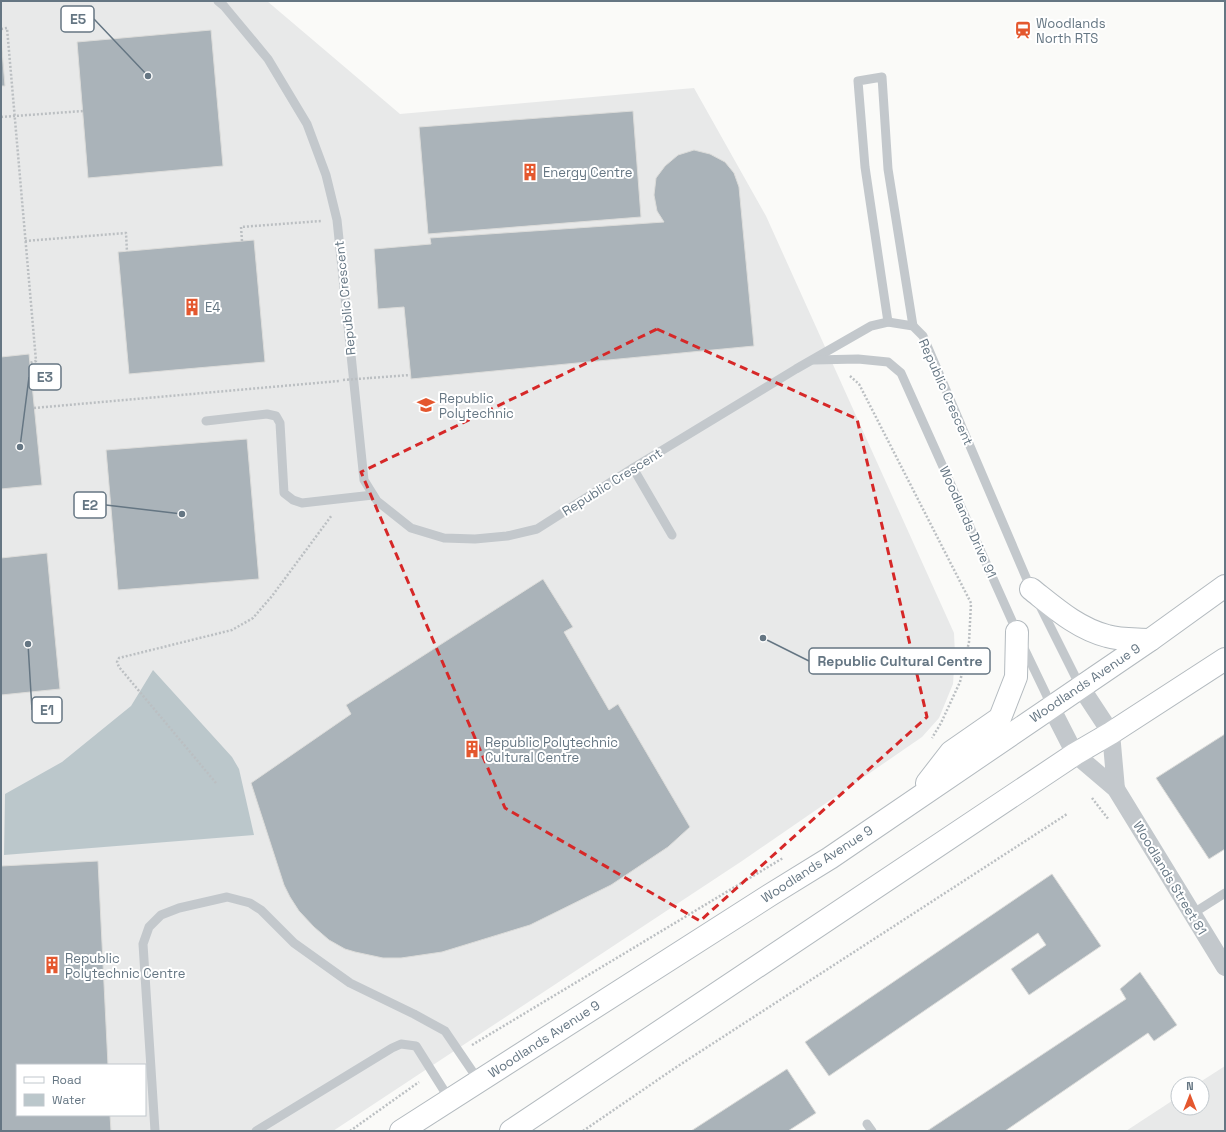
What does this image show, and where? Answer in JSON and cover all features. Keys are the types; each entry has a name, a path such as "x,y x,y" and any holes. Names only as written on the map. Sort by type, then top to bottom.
{"main road":[{"name":"Woodlands Avenue 9","path":"401,1131 830,858 1080,686 1150,640 1225,586"},
{"path":"1031,589 1073,622 1083,627 1108,636 1150,640"},
{"path":"914,800 951,752 1000,718 1016,677 1017,632"},
{"path":"511,1131 1075,754 1111,733 1225,659"}],"street":[{"name":"Republic Crescent","path":"1080,686 1111,733"},
{"name":"Woodlands Drive 91","path":"1051,707 1075,754"},
{"name":"Woodlands Street 81","path":"1111,733 1116,789"},
{"name":"Woodlands Street 81","path":"1075,754 1116,789 1225,967"}],"lane":[{"name":"Republic Crescent","path":"218,1 268,59 307,124 326,175 337,220 364,480 377,501 411,528 444,538 475,539 507,536 537,529 633,468 871,326 888,322 913,326 923,336 1031,589 1080,686"},
{"path":"888,322 865,167 858,81 882,77 888,169 913,326"},
{"name":"Woodlands Drive 91","path":"813,360 858,359 888,362 901,372 1051,707"},
{"path":"206,422 267,414 276,416 280,423 284,493 293,500 302,503 373,495"},
{"path":"633,468 672,535"},
{"path":"1192,914 1224,896"},
{"path":"155,1131 143,944 150,927 161,915 179,908 227,898 250,904 260,910 294,943 350,983 445,1031 479,1081"},
{"path":"256,1131 392,1048 402,1044 416,1046 450,1100"}],"path":[{"path":"1,29 7,28 15,116 36,361 30,364"},
{"path":"1,117 83,111"},
{"path":"242,241 241,227 337,220"},
{"path":"25,241 126,233 127,252"},
{"path":"846,372 858,384 972,603 969,642 960,682 941,723 929,743"},
{"path":"34,408 410,375"},
{"path":"216,783 119,667 117,662 119,658 232,630 253,618 272,596 331,518 340,499"},
{"path":"583,1131 676,1068 1067,814"},
{"path":"460,1052 789,855"},
{"path":"350,1131 432,1072"}],"highlighted area":[{"path":"657,329 857,419 927,717 700,921 505,808 361,472"}],"shaded area":[{"name":"Republic Polytechnic","path":"1,1 267,1 400,114 694,88 766,216 954,633 955,655 953,684 939,718 922,737 742,861 333,1131 1,1131"},
{"path":"1225,1066 1225,1131 1126,1131 1170,1102 1170,1116 1210,1116 1209,1076"}],"water":[{"path":"153,670 232,757 239,769 254,835 4,855 5,794 62,762 131,706"}],"building":[{"path":"211,30 223,166 88,178 77,42"},
{"path":"1,38 5,86 1,86"},
{"name":"Energy Centre","path":"633,111 641,217 428,234 419,127"},
{"name":"Energy Centre","path":"694,150 710,154 725,162 734,173 739,187 754,346 411,379 404,307 378,309 374,249 431,244 430,238 664,222 657,211 654,195 656,178 665,166 678,155"},
{"name":"E4","path":"254,240 265,362 129,374 118,252"},
{"path":"29,354 42,485 1,489 1,357"},
{"path":"247,439 259,579 118,590 106,450"},
{"path":"47,553 60,689 1,695 1,558"},
{"name":"Republic Polytechnic Cultural Centre","path":"543,579 573,627 564,632 609,710 618,704 690,827 668,847 611,885 530,925 442,952 401,958 383,958 355,952 345,949 329,940 299,911 284,885 251,783 351,714 346,705"},
{"path":"1225,734 1225,849 1209,859 1156,778"},
{"name":"Republic Polytechnic Centre","path":"98,861 108,1064 16,1064 16,1116 110,1116 111,1131 1,1131 1,866"},
{"path":"1052,874 1101,946 1029,995 1011,969 1046,945 1038,933 829,1076 805,1042"},
{"path":"1140,972 1177,1025 1154,1041 1148,1033 1005,1131 927,1131 1126,999 1120,989"},
{"path":"787,1069 816,1113 788,1131 691,1131"}],"place":[{"name":"Woodlands North RTS","path":"1023,30"},
{"name":"E5","path":"148,76"},
{"name":"Energy Centre","path":"530,172"},
{"name":"E4","path":"192,307"},
{"name":"Republic Polytechnic","path":"426,405"},
{"name":"E3","path":"20,447"},
{"name":"E2","path":"182,514"},
{"name":"Republic Cultural Centre","path":"763,638"},
{"name":"E1","path":"28,644"},
{"name":"Republic Polytechnic Cultural Centre","path":"472,749"},
{"name":"Republic Polytechnic Centre","path":"52,965"}]}
